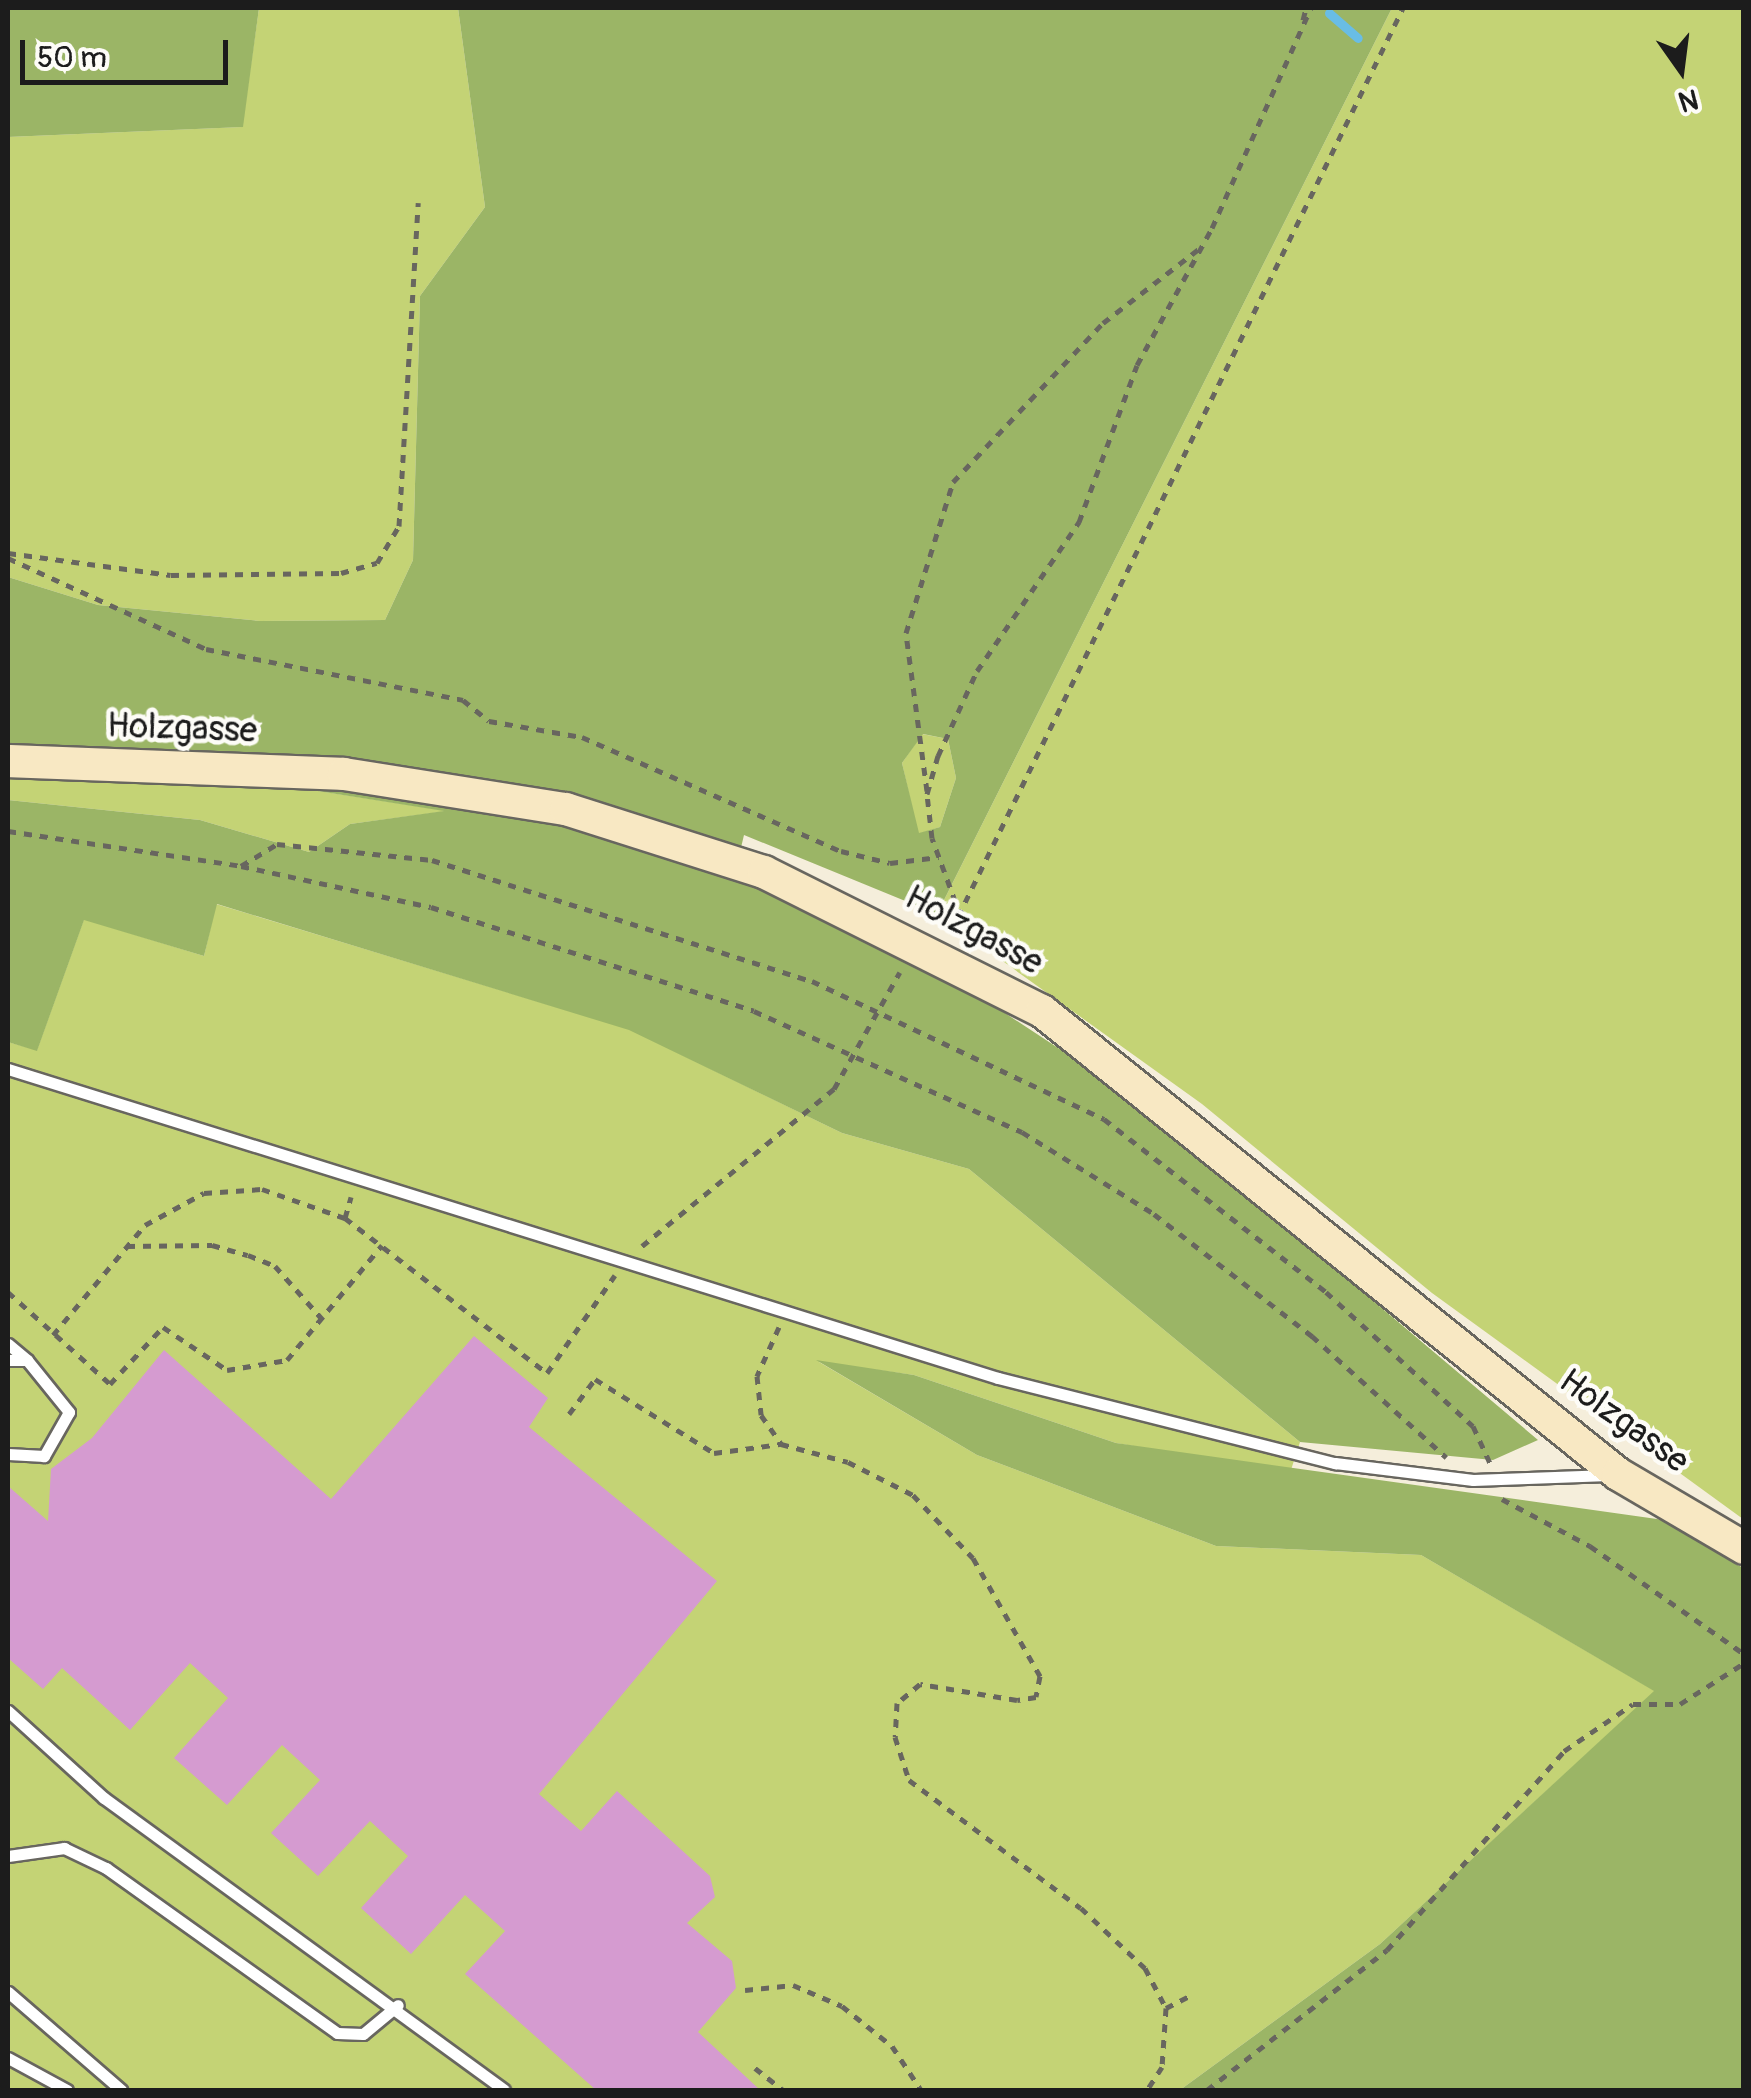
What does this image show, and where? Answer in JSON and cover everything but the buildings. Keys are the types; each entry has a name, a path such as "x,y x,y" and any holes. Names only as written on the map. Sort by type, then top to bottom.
{"street":[{"name":"Holzgasse","path":"8,761 344,774 566,809 764,872 936,952 1042,1011 1188,1121 1618,1474 1744,1548"}],"lane":[{"path":"8,1068 998,1378 1335,1464 1473,1480 1618,1474"},
{"path":"8,1344 64,1395 66,1427 44,1456 8,1454"},
{"path":"8,1360 27,1360"},
{"path":"8,1711 104,1798 398,2005 504,2090"},
{"path":"8,1856 64,1848 106,1868 336,2033 364,2034 398,2005"},
{"path":"8,1992 120,2090"},
{"path":"8,2058 67,2090"}],"path":[{"path":"928,794 938,756 977,671 1079,522 1137,366 1203,246 1309,8"},
{"path":"1203,246 1103,323 954,482 906,633 939,857 961,917 1403,8"},
{"path":"8,556 170,575 341,573 377,562 399,526 418,203"},
{"path":"8,556 206,650 464,700 489,721 582,737 841,851 890,863 939,857"},
{"path":"8,830 242,866 432,907 754,1012 849,1061 1022,1132 1154,1214 1312,1336 1473,1480 1590,1546 1744,1654"},
{"path":"242,866 277,844 432,860 812,980 871,1012 1104,1119 1326,1292 1473,1426 1498,1479"},
{"path":"53,1336 144,1225 204,1193 262,1189 346,1218 547,1373 590,1321 622,1261 778,1143 849,1061 871,1012 903,969 936,952"},
{"path":"127,1246 212,1245 248,1255 275,1266 324,1322"},
{"path":"8,1292 110,1384 163,1328 227,1370 287,1360 324,1322 382,1245"},
{"path":"781,1444 760,1415 757,1376 786,1310"},
{"path":"569,1414 596,1379 714,1452 781,1444 848,1462 914,1495 972,1558 1040,1676 1036,1697 920,1684 897,1704 894,1737 910,1780 1081,1908 1144,1968 1166,2008 1162,2067 1147,2090"},
{"path":"1207,2090 1387,1950 1564,1751 1633,1704 1680,1704 1744,1663"},
{"path":"745,1990 793,1985 842,2006 892,2046 921,2090"},
{"path":"1166,2008 1192,1995"},
{"path":"756,2068 783,2090"}],"green space":[{"path":"8,8 259,8 243,127 8,137"},
{"path":"259,8 458,8 485,207 420,296 413,560 385,620 260,621 98,605 8,577 8,137 242,127"},
{"path":"458,8 1392,8 937,914 744,835 734,877 900,944 1128,1094 1538,1440 1493,1460 1300,1442 969,1169 842,1133 629,1030 217,904 204,956 84,920 37,1051 8,1042 8,800 200,820 309,852 350,824 444,811 286,786 8,774 8,577 98,605 260,621 385,620 413,560 420,296 485,207","holes":["923,734 948,739 956,778 940,827 919,833 902,763"]},
{"path":"1392,8 1743,8 1743,1519 1432,1293 1202,1104 937,914"},
{"path":"922,734 948,739 956,778 940,827 918,834 902,763"},
{"path":"8,774 286,786 448,811 350,824 309,852 200,820 8,800"},
{"path":"216,904 629,1029 842,1133 969,1169 1300,1442 1290,1473 1116,1443 914,1375 819,1362 977,1455 1216,1546 1421,1555 1655,1691 1380,1944 1180,2090 8,2090 8,1042 37,1050 84,919 204,956"},
{"path":"816,1360 914,1375 1116,1443 1664,1520 1743,1568 1743,2090 1180,2090 1380,1944 1654,1691 1421,1555 1216,1546 977,1455"}],"waterway":[{"path":"1329,13 1358,38"}]}
